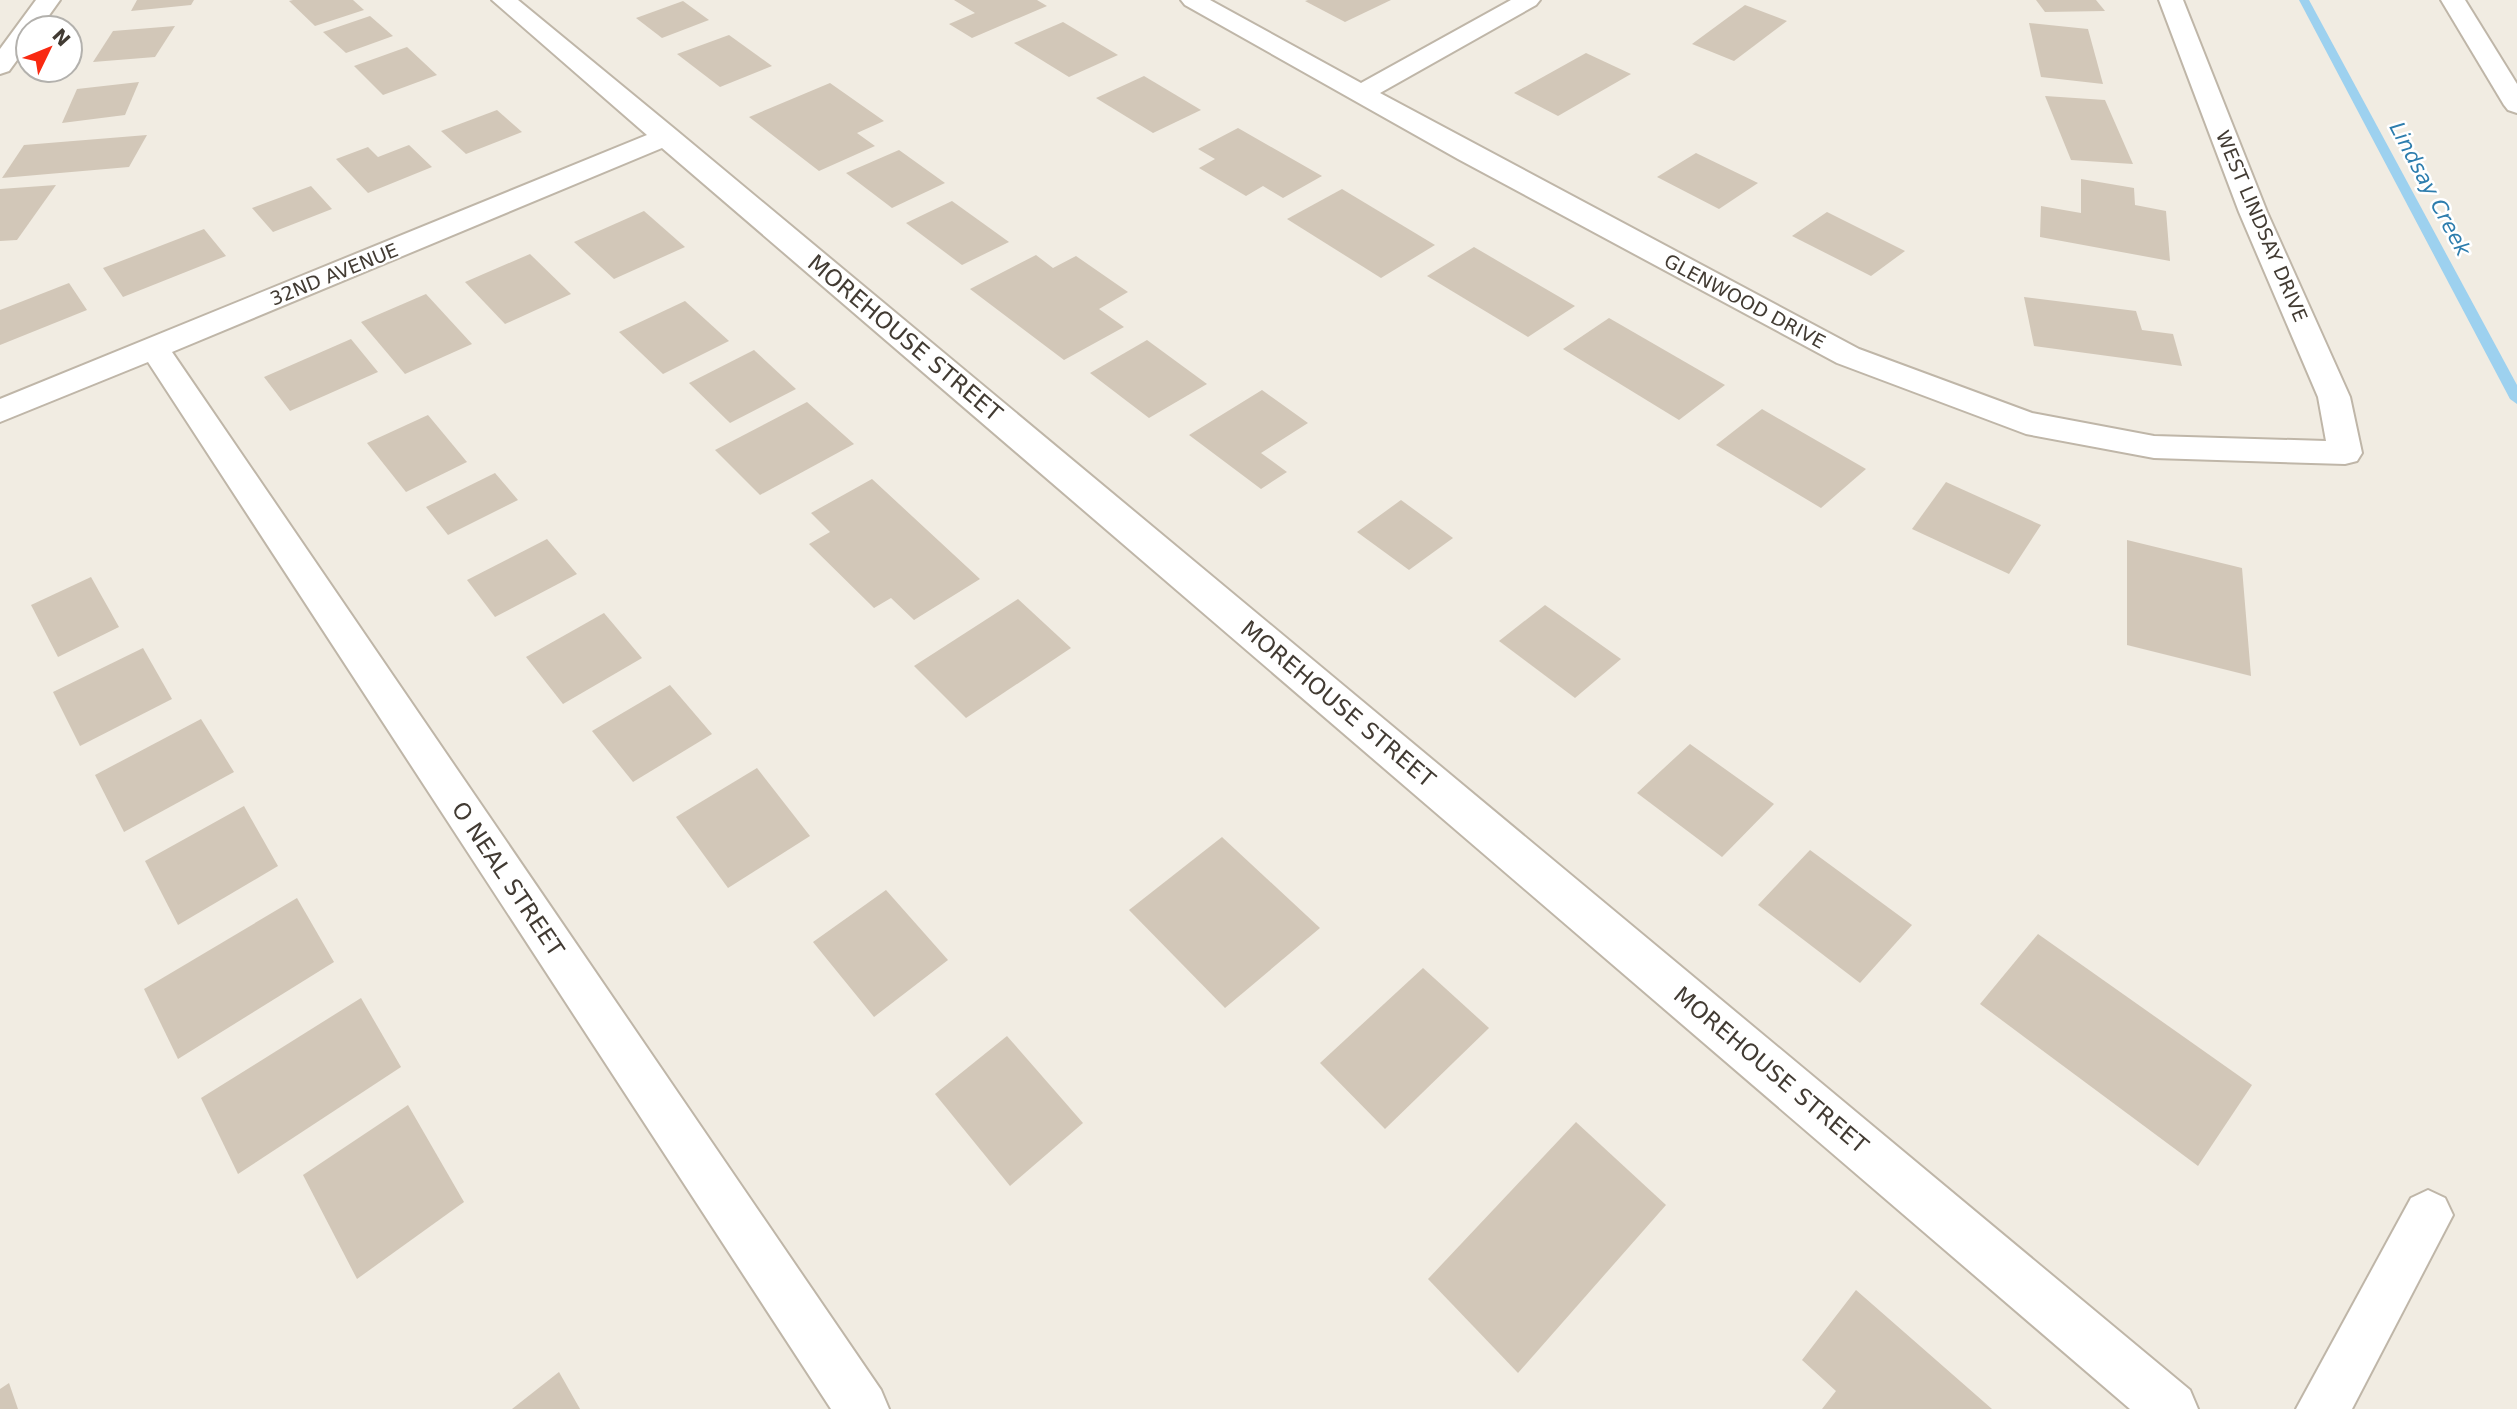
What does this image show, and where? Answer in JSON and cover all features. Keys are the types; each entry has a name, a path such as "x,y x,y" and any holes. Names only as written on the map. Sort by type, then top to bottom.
{"street":[{"path":"0,66 48,0"},
{"name":"MOREHOUSE STREET","path":"504,0 2171,1409"},
{"name":"GLENWOOD DRIVE","path":"1193,0 1468,153 1848,356 2026,423 2154,447 2345,453"},
{"path":"1362,93 1528,0"},
{"name":"WEST LINDSAY DRIVE","path":"2171,0 2253,212 2334,397 2345,453"},
{"path":"2454,0 2517,105"},
{"name":"32ND AVENUE","path":"0,411 667,136"},
{"name":"O NEAL STREET","path":"154,348 862,1409"},
{"path":"2323,1409 2428,1215"}],"building":[{"path":"137,0 194,0 191,5 131,11"},
{"path":"353,0 364,10 315,26 289,1"},
{"path":"954,0 1037,0 1047,6 972,38 949,24 975,13"},
{"path":"1391,0 1345,22 1305,1"},
{"path":"2036,0 2096,0 2105,11 2045,12"},
{"path":"683,1 709,20 662,38 636,18"},
{"path":"1745,5 1787,21 1734,61 1692,44"},
{"path":"370,16 393,36 346,53 323,32"},
{"path":"1063,22 1118,55 1069,77 1014,43"},
{"path":"2029,23 2088,29 2103,84 2041,77"},
{"path":"175,26 155,57 93,62 113,31"},
{"path":"729,35 772,66 720,87 677,54"},
{"path":"407,47 437,75 383,95 354,66"},
{"path":"1586,53 1631,74 1558,116 1514,93"},
{"path":"1144,76 1201,110 1153,133 1096,98"},
{"path":"139,82 125,115 62,123 77,89"},
{"path":"830,83 884,121 857,133 875,146 819,171 749,117"},
{"path":"2045,96 2105,100 2133,164 2071,160"},
{"path":"497,110 522,132 466,154 441,131"},
{"path":"1238,128 1322,176 1283,198 1263,186 1246,196 1199,168 1215,159 1198,149"},
{"path":"147,135 129,167 2,178 24,145"},
{"path":"409,145 432,167 368,193 336,159 368,147 378,157"},
{"path":"899,150 945,183 892,208 846,173"},
{"path":"1696,153 1758,183 1719,209 1657,177"},
{"path":"2081,179 2134,188 2135,205 2166,211 2170,261 2040,237 2041,206 2081,213"},
{"path":"56,185 17,240 0,241 0,189"},
{"path":"311,186 332,209 273,232 252,208"},
{"path":"1342,189 1435,245 1381,278 1287,219"},
{"path":"952,201 1009,242 962,265 906,223"},
{"path":"644,211 685,247 614,279 574,242"},
{"path":"1827,212 1905,251 1871,276 1792,236"},
{"path":"204,229 226,256 123,297 103,268"},
{"path":"1474,247 1575,306 1528,337 1427,276"},
{"path":"530,254 571,294 505,324 465,282"},
{"path":"1036,255 1053,268 1076,256 1128,292 1099,309 1124,327 1064,360 970,289"},
{"path":"69,283 87,310 0,345 0,310"},
{"path":"426,294 472,344 405,374 361,322"},
{"path":"2024,297 2136,311 2142,330 2173,334 2182,366 2034,346"},
{"path":"685,301 729,341 663,374 619,332"},
{"path":"1609,318 1725,385 1679,420 1563,349"},
{"path":"351,339 378,372 290,411 264,377"},
{"path":"1147,340 1207,384 1149,418 1090,373"},
{"path":"754,350 796,389 730,423 689,383"},
{"path":"1262,390 1308,423 1261,453 1287,472 1261,489 1189,435"},
{"path":"807,402 854,444 760,495 715,450"},
{"path":"1762,409 1866,469 1821,508 1716,445"},
{"path":"428,415 467,462 406,492 367,443"},
{"path":"495,473 518,500 448,535 426,507"},
{"path":"872,479 980,579 914,620 891,598 874,608 809,544 830,532 811,513"},
{"path":"1946,482 2041,525 2009,574 1912,529"},
{"path":"1401,500 1453,538 1409,570 1357,532"},
{"path":"547,539 577,574 495,617 467,580"},
{"path":"2127,540 2242,568 2251,676 2127,645"},
{"path":"91,577 119,627 58,657 31,605"},
{"path":"1018,599 1071,648 966,718 914,666"},
{"path":"1545,605 1621,659 1575,698 1499,641"},
{"path":"604,613 642,658 563,704 526,657"},
{"path":"143,648 172,699 80,746 53,692"},
{"path":"670,685 712,734 633,782 592,731"},
{"path":"201,719 234,772 124,832 95,775"},
{"path":"1690,744 1774,804 1722,857 1637,793"},
{"path":"757,768 810,836 728,888 676,817"},
{"path":"244,806 278,866 178,925 145,861"},
{"path":"1222,837 1320,928 1225,1008 1129,910"},
{"path":"1810,850 1912,925 1860,983 1758,905"},
{"path":"886,890 948,960 874,1017 813,942"},
{"path":"297,898 334,962 178,1059 144,989"},
{"path":"2038,934 2252,1085 2198,1166 1980,1004"},
{"path":"1423,968 1489,1028 1385,1129 1320,1063"},
{"path":"361,998 401,1067 238,1174 201,1098"},
{"path":"1007,1036 1083,1123 1010,1186 935,1094"},
{"path":"408,1105 464,1202 357,1279 303,1175"},
{"path":"1576,1122 1666,1205 1518,1373 1428,1279"},
{"path":"1856,1290 1992,1409 1822,1409 1836,1391 1802,1360"},
{"path":"559,1372 580,1409 512,1409"},
{"path":"9,1383 18,1409 0,1409 0,1389"}],"waterway":[{"name":"Lindsay Creek","path":"2304,0 2517,399"}]}
